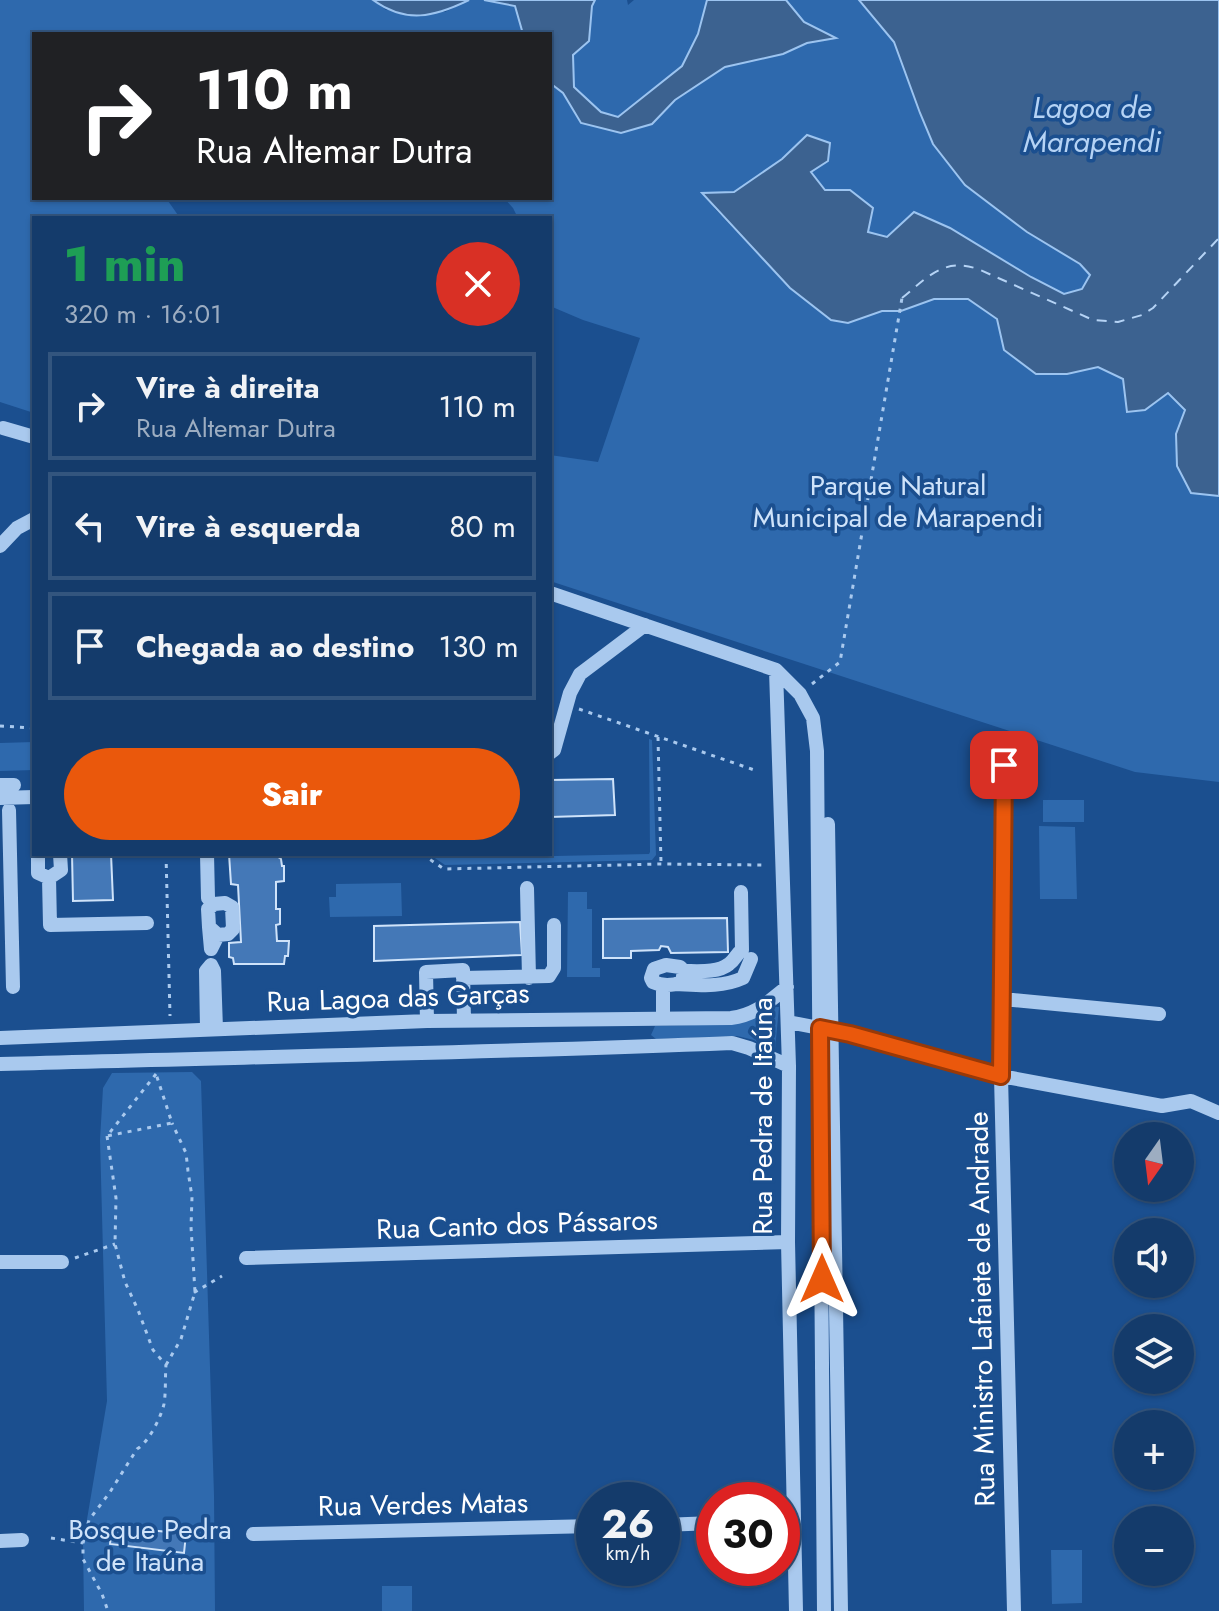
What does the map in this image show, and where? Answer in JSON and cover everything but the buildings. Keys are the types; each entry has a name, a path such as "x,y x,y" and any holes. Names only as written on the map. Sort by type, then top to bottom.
{"street":[{"path":"3,428 32,436"},
{"path":"0,546 17,528 32,520"},
{"path":"552,594 776,670 800,694"},
{"path":"552,752 570,693 580,674 643,624"},
{"path":"552,732 572,676 643,624"},
{"name":"Rua Pedra de Itaúna","path":"776,670 789,1066 788,1482"},
{"name":"Rua Pedra de Itaúna","path":"800,694 813,718 817,751 826,1029 824,1611"},
{"path":"815,703 826,748 826,1029 841,1611"},
{"name":"Rua Ministro Lafaiete de Andrade","path":"1004,765 1001,1076 1014,1611"},
{"path":"13,987 4,804 32,797"},
{"path":"38,856 38,873 49,878"},
{"path":"49,878 61,870 60,856"},
{"path":"207,856 214,931 211,949 214,971 211,1029"},
{"path":"49,878 50,925 147,923"},
{"path":"527,888 529,974"},
{"path":"676,980 727,966 742,950 741,892"},
{"path":"210,904 225,903 232,907 233,929 228,934 214,931"},
{"path":"427,1021 426,972 549,976 554,968 551,925"},
{"path":"676,980 718,986 730,984 743,978 748,960"},
{"path":"463,974 464,1020"},
{"path":"668,1017 676,980"},
{"name":"Rua Lagoa das Garças","path":"0,1038 427,1021 745,1016 787,987"},
{"path":"1003,999 1159,1014"},
{"path":"640,1017 640,1047"},
{"path":"788,1022 826,1029 1001,1076 1162,1106 1191,1101 1219,1113"},
{"name":"Rua Lagoa das Garças","path":"0,1064 740,1044 789,1066"},
{"name":"Rua Canto dos Pássaros","path":"246,1258 788,1242"},
{"path":"0,1262 69,1260"},
{"name":"Rua Verdes Matas","path":"253,1534 576,1526"},
{"path":"0,1541 22,1540"},
{"name":"Rua Pedra de Itaúna","path":"794,1586 796,1611"}],"path":[{"path":"800,694 840,662 902,298"},
{"path":"566,705 757,771"},
{"path":"0,726 32,728"},
{"path":"658,737 661,864"},
{"path":"166,856 171,1015 166,1031"},
{"path":"425,856 444,869 762,865"},
{"path":"108,1611 83,1559 83,1543 89,1520 137,1449 143,1446 153,1431 163,1407 166,1365 181,1339 195,1292 192,1197 186,1153 150,1060"},
{"path":"156,1075 107,1136 116,1198 115,1244 125,1282 153,1350 166,1365"},
{"path":"107,1136 172,1123"},
{"path":"69,1260 115,1244"},
{"path":"195,1292 222,1276"},
{"path":"51,1538 83,1543"}],"green space":[{"path":"0,0 373,0 386,10 445,12 469,0 515,6 522,32 32,32 32,200 167,200 179,216 32,216 32,412 0,402"},
{"path":"595,0 627,0 628,5 634,0 707,0 698,34 682,66 619,117 601,112 574,87 573,55 589,40"},
{"name":"Parque Natural Municipal de Marapendi","path":"786,0 859,0 894,42 933,144 965,185 1027,232 1080,264 1090,275 1082,290 1064,294 987,250 867,232 850,190 825,190 811,172 807,135 782,159 734,193 704,193 715,209 790,288 848,323 882,311 901,311 934,299 968,299 997,319 1004,350 1067,374 1098,367 1123,379 1145,410 1168,393 1185,409 1176,434 1191,493 1219,496 1219,782 1135,772 552,582 552,455 598,462 640,338 552,307 552,216 517,216 506,200 552,200 552,85 563,93 581,123 621,133 652,124 675,100 725,67 834,38 804,22"},
{"path":"649,739 652,740 656,855 652,860 445,865 432,856 453,858 650,852"},
{"path":"32,742 32,770 0,771 0,743"},
{"path":"1043,800 1084,800 1084,822 1043,822"},
{"path":"1039,826 1075,827 1077,899 1040,899"},
{"path":"401,883 402,916 330,917 329,897 336,897 336,884"},
{"path":"568,892 587,892 587,909 592,909 592,968 600,968 600,977 567,977"},
{"path":"779,1007 775,1050 737,1036 656,1039 651,1035 655,1026 734,1024"},
{"name":"Bosque Pedra de Itaúna","path":"192,1072 201,1081 215,1611 84,1611 83,1543 107,1401 100,1140 103,1088 112,1073"},
{"path":"1051,1550 1082,1550 1082,1603 1052,1604"},
{"path":"382,1586 412,1586 412,1611 382,1611"}],"water":[{"path":"373,0 469,0 432,14 409,15 385,8"},
{"path":"484,0 595,0 589,41 573,55 574,87 601,112 618,117 682,66 698,34 707,0 786,0 804,22 836,38 807,43 783,54 725,67 675,100 652,124 621,133 581,123 563,93 552,85 552,32 522,32 515,6"},
{"name":"Lagoa de Marapendi","path":"859,0 1219,0 1219,496 1191,493 1177,466 1176,434 1185,410 1168,393 1145,410 1127,412 1123,379 1098,367 1067,374 1036,374 1004,350 997,319 968,299 934,299 901,311 882,311 848,323 831,320 790,288 702,193 734,192 782,159 807,135 830,143 828,161 811,172 825,190 850,190 873,208 868,232 887,237 914,212 950,228 1064,294 1082,289 1090,275 1080,264 1027,232 965,185 933,144 894,42"}],"ferry route":[{"path":"902,298 936,272 966,266 1093,320 1118,322 1142,315 1153,308 1219,238"}],"route":[{"path":"822,1279 820,1028 1001,1076 1004,765"}]}
